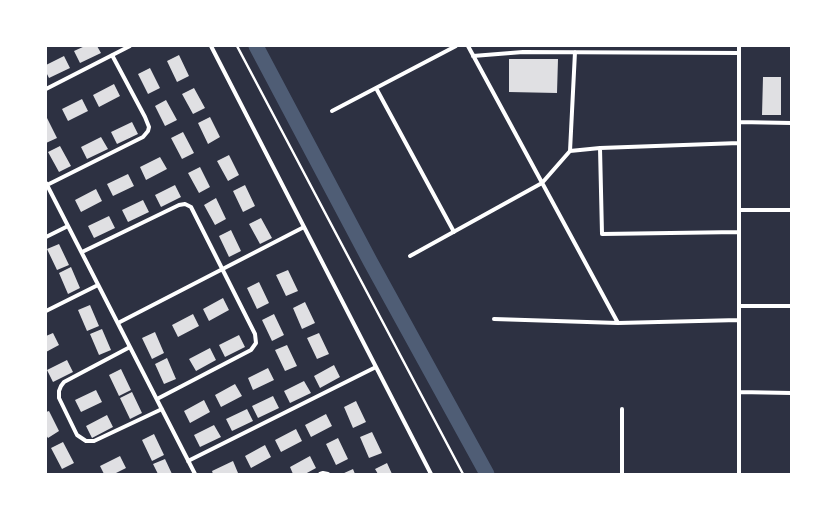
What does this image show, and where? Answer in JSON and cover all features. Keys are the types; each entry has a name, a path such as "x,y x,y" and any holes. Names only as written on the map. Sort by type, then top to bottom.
{"street":[{"path":"46,89 130,46"},
{"path":"211,46 431,474"},
{"path":"332,112 456,46"},
{"path":"468,46 618,323"},
{"path":"523,46 523,52"},
{"path":"739,46 739,474"},
{"path":"473,56 523,52 739,53"},
{"path":"410,256 542,183 570,151 575,52"},
{"path":"112,55 145,117 149,127 148,131 143,137 47,184 195,474"},
{"path":"376,88 454,232"},
{"path":"739,122 791,123"},
{"path":"570,151 600,148 739,143"},
{"path":"600,148 602,234 739,232"},
{"path":"82,252 179,205 185,204 191,207 255,334 256,340 254,347 251,350 157,399"},
{"path":"739,210 791,210"},
{"path":"46,237 68,226"},
{"path":"118,323 304,227"},
{"path":"46,311 98,285"},
{"path":"739,306 791,306"},
{"path":"494,319 618,323 739,320"},
{"path":"130,347 64,382 61,386 59,390 59,398 77,435 86,441 94,441 162,409"},
{"path":"188,461 376,367"},
{"path":"739,392 791,393"},
{"path":"622,409 622,474"},
{"path":"320,474 328,474"}],"path":[{"path":"237,46 463,474"}],"building":[{"path":"85,46 97,46 101,53 80,63 74,51"},
{"path":"179,55 189,76 177,82 167,61"},
{"path":"64,56 70,68 49,78 46,72 46,65"},
{"path":"509,59 558,59 557,93 509,92"},
{"path":"150,68 160,88 148,94 138,74"},
{"path":"763,77 781,77 781,115 762,115"},
{"path":"114,84 120,96 99,107 93,95"},
{"path":"194,88 205,108 193,114 182,94"},
{"path":"82,99 88,111 68,121 62,109"},
{"path":"166,100 177,120 165,126 155,106"},
{"path":"46,116 57,138 46,143"},
{"path":"210,117 220,137 208,144 198,123"},
{"path":"132,122 138,134 117,144 111,132"},
{"path":"183,132 194,153 182,159 171,138"},
{"path":"101,137 108,149 87,159 81,147"},
{"path":"60,146 71,166 59,172 48,152"},
{"path":"229,155 239,175 228,181 217,161"},
{"path":"160,157 167,169 146,180 140,167"},
{"path":"200,167 210,187 199,193 188,173"},
{"path":"128,174 134,186 113,196 107,184"},
{"path":"175,185 181,197 161,207 155,195"},
{"path":"245,185 255,206 243,212 233,191"},
{"path":"96,189 102,201 81,212 75,200"},
{"path":"216,198 226,219 215,225 204,205"},
{"path":"143,200 149,212 128,222 122,210"},
{"path":"109,216 115,228 94,238 88,226"},
{"path":"261,218 272,238 260,244 249,224"},
{"path":"231,230 241,251 229,257 219,236"},
{"path":"59,244 69,265 57,270 47,249"},
{"path":"71,267 80,288 68,294 59,273"},
{"path":"288,270 298,291 286,296 276,275"},
{"path":"259,282 269,303 257,309 247,288"},
{"path":"223,298 229,310 209,321 203,309"},
{"path":"305,302 315,323 302,329 293,308"},
{"path":"90,305 99,326 87,331 78,310"},
{"path":"193,314 199,326 178,337 172,325"},
{"path":"274,314 284,335 272,341 262,320"},
{"path":"102,329 111,350 99,355 90,334"},
{"path":"155,332 164,353 152,359 142,338"},
{"path":"53,333 59,345 46,352 46,336"},
{"path":"319,333 329,354 317,359 307,338"},
{"path":"239,335 245,347 225,357 219,345"},
{"path":"287,345 297,366 285,371 275,350"},
{"path":"210,348 216,360 196,371 189,359"},
{"path":"167,358 176,379 164,384 155,364"},
{"path":"67,360 73,372 53,382 47,370"},
{"path":"334,365 340,377 320,388 314,376"},
{"path":"268,368 274,380 253,390 248,378"},
{"path":"121,369 131,390 119,396 109,375"},
{"path":"304,381 311,393 290,403 284,391"},
{"path":"235,384 242,396 221,407 215,395"},
{"path":"96,390 102,402 81,412 75,400"},
{"path":"132,392 142,413 130,419 120,398"},
{"path":"273,396 279,408 258,418 252,406"},
{"path":"204,400 210,412 190,423 184,411"},
{"path":"356,401 366,422 353,428 344,407"},
{"path":"247,409 253,421 232,431 226,419"},
{"path":"49,411 59,431 48,438 46,435 46,412"},
{"path":"326,414 332,426 311,437 305,425"},
{"path":"107,415 113,427 92,438 86,426"},
{"path":"214,425 221,437 200,447 194,435"},
{"path":"296,429 302,441 281,452 275,440"},
{"path":"372,432 382,453 369,458 360,437"},
{"path":"154,434 164,455 152,461 142,440"},
{"path":"338,438 348,459 336,465 326,444"},
{"path":"63,442 74,463 62,469 51,448"},
{"path":"265,445 271,457 251,468 245,456"},
{"path":"120,456 126,468 114,474 104,474 100,466"},
{"path":"310,456 316,468 305,474 293,474 290,467"},
{"path":"165,459 172,474 158,474 153,464"},
{"path":"233,461 238,473 213,474 212,471"},
{"path":"387,463 392,474 378,474 375,469"},
{"path":"353,469 355,474 342,474"}],"waterway":[{"path":"256,46 370,261 487,474"}]}
